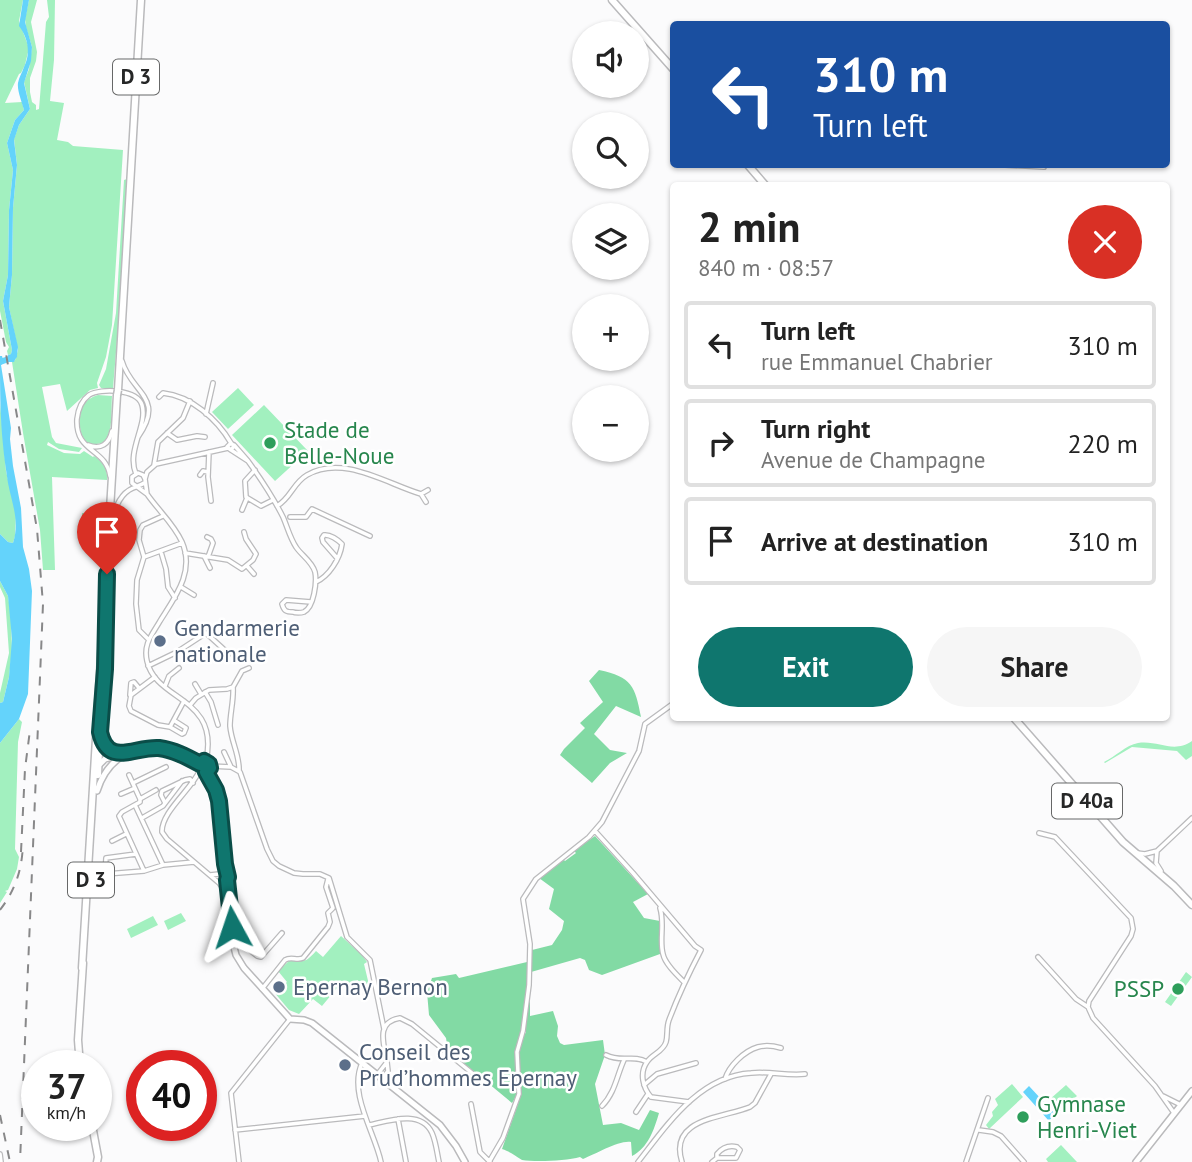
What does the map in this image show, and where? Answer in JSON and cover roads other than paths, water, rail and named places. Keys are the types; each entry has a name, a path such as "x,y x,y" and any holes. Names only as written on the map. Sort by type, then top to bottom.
{"main road":[{"name":"D 3","path":"95,789 95,740 141,0"},
{"path":"612,0 670,66"},
{"path":"749,168 761,182"},
{"name":"D 3","path":"79,1050 82,968 105,669 107,560"},
{"name":"D 40a","path":"1017,721 1132,851 1192,905"},
{"path":"95,1141 99,1160"}],"street":[{"path":"120,350 124,369 148,403 148,413 137,439"},
{"path":"206,414 213,383"},
{"path":"112,489 106,463 81,440 77,428 79,407 87,396 104,391 130,393 139,400 143,410 133,456 136,474"},
{"path":"159,397 167,393 190,401 225,434 231,447 255,470 277,506 295,546 313,567 316,582 314,594 311,602 306,611 286,612 283,609 282,604 286,600 311,602"},
{"path":"110,526 121,498 144,481 154,465 158,442 183,418 190,401"},
{"path":"81,440 94,447 105,444 111,437 116,415"},
{"path":"167,433 177,440 205,437"},
{"path":"154,465 231,447"},
{"path":"209,453 211,501"},
{"path":"277,506 286,500 303,477 326,469 367,473 421,494 426,502"},
{"path":"255,470 245,481 247,498 261,506 273,500"},
{"path":"200,475 203,471 208,471"},
{"path":"136,474 141,474 146,494"},
{"path":"136,474 132,477 134,485 146,494 177,533 185,553 186,569 181,587 148,639 148,666 155,677 190,705 199,716 206,732 208,747 204,767 163,821 161,829 165,837 219,883 229,895"},
{"path":"421,494 428,490"},
{"path":"242,510 247,498"},
{"path":"290,517 306,517 312,509 370,536"},
{"path":"148,639 139,630 136,604 137,580 144,558 139,540 141,528 145,524 163,516"},
{"path":"185,553 232,562 241,569 257,554 244,532"},
{"path":"316,582 329,572 337,558 342,548 342,544 327,534 324,535 323,542 337,558"},
{"path":"207,537 212,543 206,557 209,568"},
{"path":"144,558 182,543"},
{"path":"161,552 167,587 175,598"},
{"path":"247,566 254,575"},
{"path":"181,587 194,595"},
{"path":"148,666 177,652 206,633 229,654"},
{"path":"165,686 169,676 179,668"},
{"path":"249,668 242,671 233,687 230,726 239,771 273,861 294,873 320,874 329,878 348,939 370,960 384,1029 388,1069 380,1077"},
{"path":"130,697 155,677"},
{"path":"139,688 134,682 131,683 131,711 158,725 184,733 186,727 175,721"},
{"path":"195,684 211,702 218,725"},
{"path":"190,705 194,699 212,689 233,687"},
{"path":"170,727 184,701"},
{"path":"471,1104 480,1152 490,1162 503,1138 519,1090 517,1052 523,1031 529,985 530,944 523,899 536,879 595,831 639,751 644,727 670,705"},
{"path":"100,732 108,749 125,754"},
{"path":"95,740 99,753 105,759 117,759"},
{"path":"95,789 105,771 117,759 142,748 161,748 204,767 231,767 239,771"},
{"path":"224,751 231,767"},
{"path":"98,765 105,759 125,754"},
{"path":"121,794 166,767"},
{"path":"204,767 219,801 233,943 244,968 290,1019 312,1023 440,1125 465,1162"},
{"path":"129,775 140,799"},
{"path":"165,803 162,790 190,779 193,783"},
{"path":"142,818 162,807 182,781"},
{"path":"144,871 119,816 156,790"},
{"path":"135,805 163,865"},
{"path":"1132,851 1157,851 1192,818"},
{"path":"1187,823 1192,826"},
{"path":"595,831 701,950 684,982 668,1023 666,1043 647,1062 642,1078 648,1094 654,1099 689,1102"},
{"path":"1039,833 1055,837 1131,918 1133,924 1131,936 1089,1001 1088,1007"},
{"path":"112,841 127,834"},
{"path":"1157,851 1156,863 1166,879"},
{"path":"104,890 106,858 136,854"},
{"path":"106,874 144,871 163,865 194,862"},
{"path":"210,875 226,876"},
{"path":"219,883 226,876"},
{"path":"262,989 285,960 303,958 328,928 328,912 333,908 326,887 329,878"},
{"path":"660,905 663,954 684,982"},
{"path":"233,943 241,943 261,957 282,933"},
{"path":"1038,957 1076,999 1088,1007 1093,1018 1174,1113"},
{"path":"384,1029 393,1020 400,1018 407,1021 472,1073"},
{"path":"239,1162 231,1093 290,1019"},
{"path":"725,1079 732,1066 756,1048 781,1048"},
{"path":"606,1055 624,1060 639,1058 647,1062"},
{"path":"602,1105 615,1086 624,1060"},
{"path":"362,1063 359,1082 365,1116 381,1162"},
{"path":"644,1085 657,1074 695,1063"},
{"path":"359,1082 363,1074 370,1069"},
{"path":"638,1162 689,1102 725,1079 747,1073 806,1074"},
{"path":"682,1162 680,1142 691,1127 700,1121 750,1107 755,1103 771,1073"},
{"path":"1136,1162 1192,1091"},
{"path":"636,1112 648,1094"},
{"path":"1161,1095 1181,1105"},
{"path":"967,1162 988,1098"},
{"path":"235,1130 365,1116"},
{"path":"368,1125 398,1119 416,1120 428,1126 439,1162"},
{"path":"398,1119 406,1162"},
{"path":"978,1130 1000,1136 1024,1162"},
{"path":"712,1162 723,1148 734,1146 740,1150 736,1158 717,1158"},
{"path":"0,1154 2,1162"}],"water":[{"path":"23,0 29,0 25,22 32,47 24,83 30,109 19,125 14,140 17,165 9,307 18,347 14,362 9,362 8,355 12,350 3,301 8,275 13,170 7,143 15,120 24,110 18,86 28,51 25,36 19,26"},
{"path":"0,356 4,363 1,365 11,428 13,466 21,508 23,547 32,591 28,694 19,719 0,743 0,703 3,702 9,677 12,639 8,596 0,581 0,534 13,543 16,527 3,445"},
{"path":"1029,1086 1055,1114 1049,1121 1023,1092"}],"waterway":[{"path":"0,362 14,356"}],"railway":[{"path":"0,320 37,529 43,604 20,1162"},
{"path":"21,852 25,769 30,730"},
{"path":"0,910 17,878 23,844"},
{"path":"0,1115 10,1162"}],"place":[{"name":"Stade de Belle-Noue","path":"270,443"},
{"name":"Gendarmerie nationale","path":"160,641"},
{"name":"Epernay Bernon","path":"279,987"},
{"name":"PSSP","path":"1178,989"},
{"name":"Conseil des Prud’hommes Epernay","path":"345,1065"},
{"name":"Gymnase Henri-Viet","path":"1023,1117"}]}
